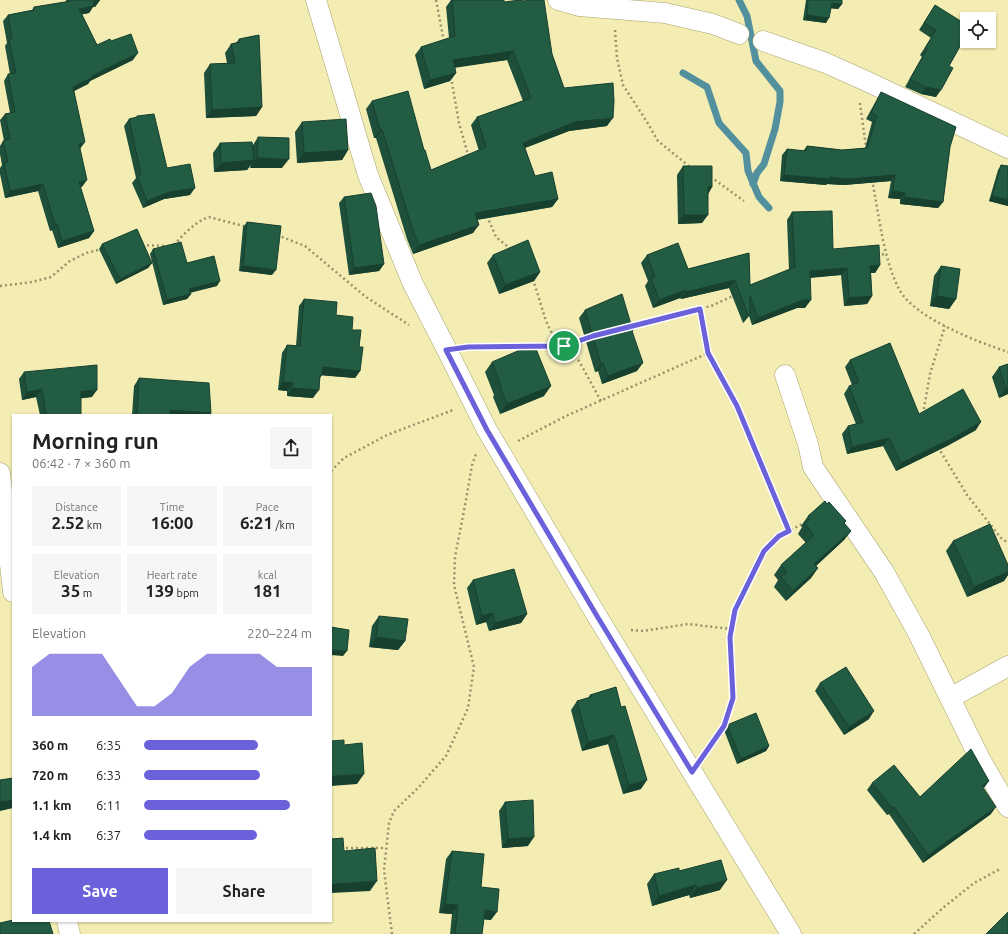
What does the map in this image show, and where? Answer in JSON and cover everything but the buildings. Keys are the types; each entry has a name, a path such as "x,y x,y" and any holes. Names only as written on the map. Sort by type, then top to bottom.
{"street":[{"path":"316,0 368,175 413,284 446,350 487,430 597,616 791,934"},
{"path":"558,0 578,6 665,13 713,24 739,34"},
{"path":"763,41 856,76 1008,148"},
{"path":"785,375 808,444 813,467 884,572 918,633 980,759 1008,807"},
{"path":"0,473 12,581"},
{"path":"0,591 12,590"},
{"path":"950,698 1008,666"},
{"path":"67,922 70,934"}],"path":[{"path":"436,0 445,46"},
{"path":"614,10 617,58 623,85 658,141 688,167 694,170"},
{"path":"856,76 866,148"},
{"path":"451,77 459,123 469,160"},
{"path":"706,176 715,180 744,201"},
{"path":"871,177 888,265 900,290 918,310 945,326 985,344 1008,352"},
{"path":"485,210 496,237 517,255"},
{"path":"138,245 172,246 204,218 209,217 248,228"},
{"path":"274,234 282,235 305,246 366,297 409,326"},
{"path":"0,286 32,282 51,277 70,261 86,253 108,247"},
{"path":"873,255 887,254"},
{"path":"532,274 550,330 556,339 579,361 601,401"},
{"path":"623,329 711,306 739,293"},
{"path":"700,309 708,353 737,406 789,531"},
{"path":"923,416 930,374 945,326"},
{"path":"446,350 468,347 564,346 593,336"},
{"path":"499,450 566,416 708,353"},
{"path":"332,470 344,458 387,435 473,403"},
{"path":"392,934 384,870 388,823 394,811 418,788 446,756 468,708 474,667 454,585 455,557 472,465 487,430"},
{"path":"934,442 967,495 1001,538 1008,543"},
{"path":"692,772 724,726 733,698 730,637 735,610 764,551 779,536 839,505"},
{"path":"597,616 631,630 643,631 688,624 731,629"},
{"path":"339,848 385,848"},
{"path":"914,934 944,907 974,884 1000,869"}],"waterway":[{"path":"739,0 747,16 756,61 780,91 780,102 775,129 764,164 757,173 753,184"},
{"path":"683,73 707,87 719,123 746,153 748,171 759,197 769,208"}],"route":[{"path":"700,309 708,353 737,406 789,531 779,536 764,551 735,610 730,637 733,698 724,726 692,772 597,616 487,430 446,350 468,347 564,346 593,336 700,309"}]}
